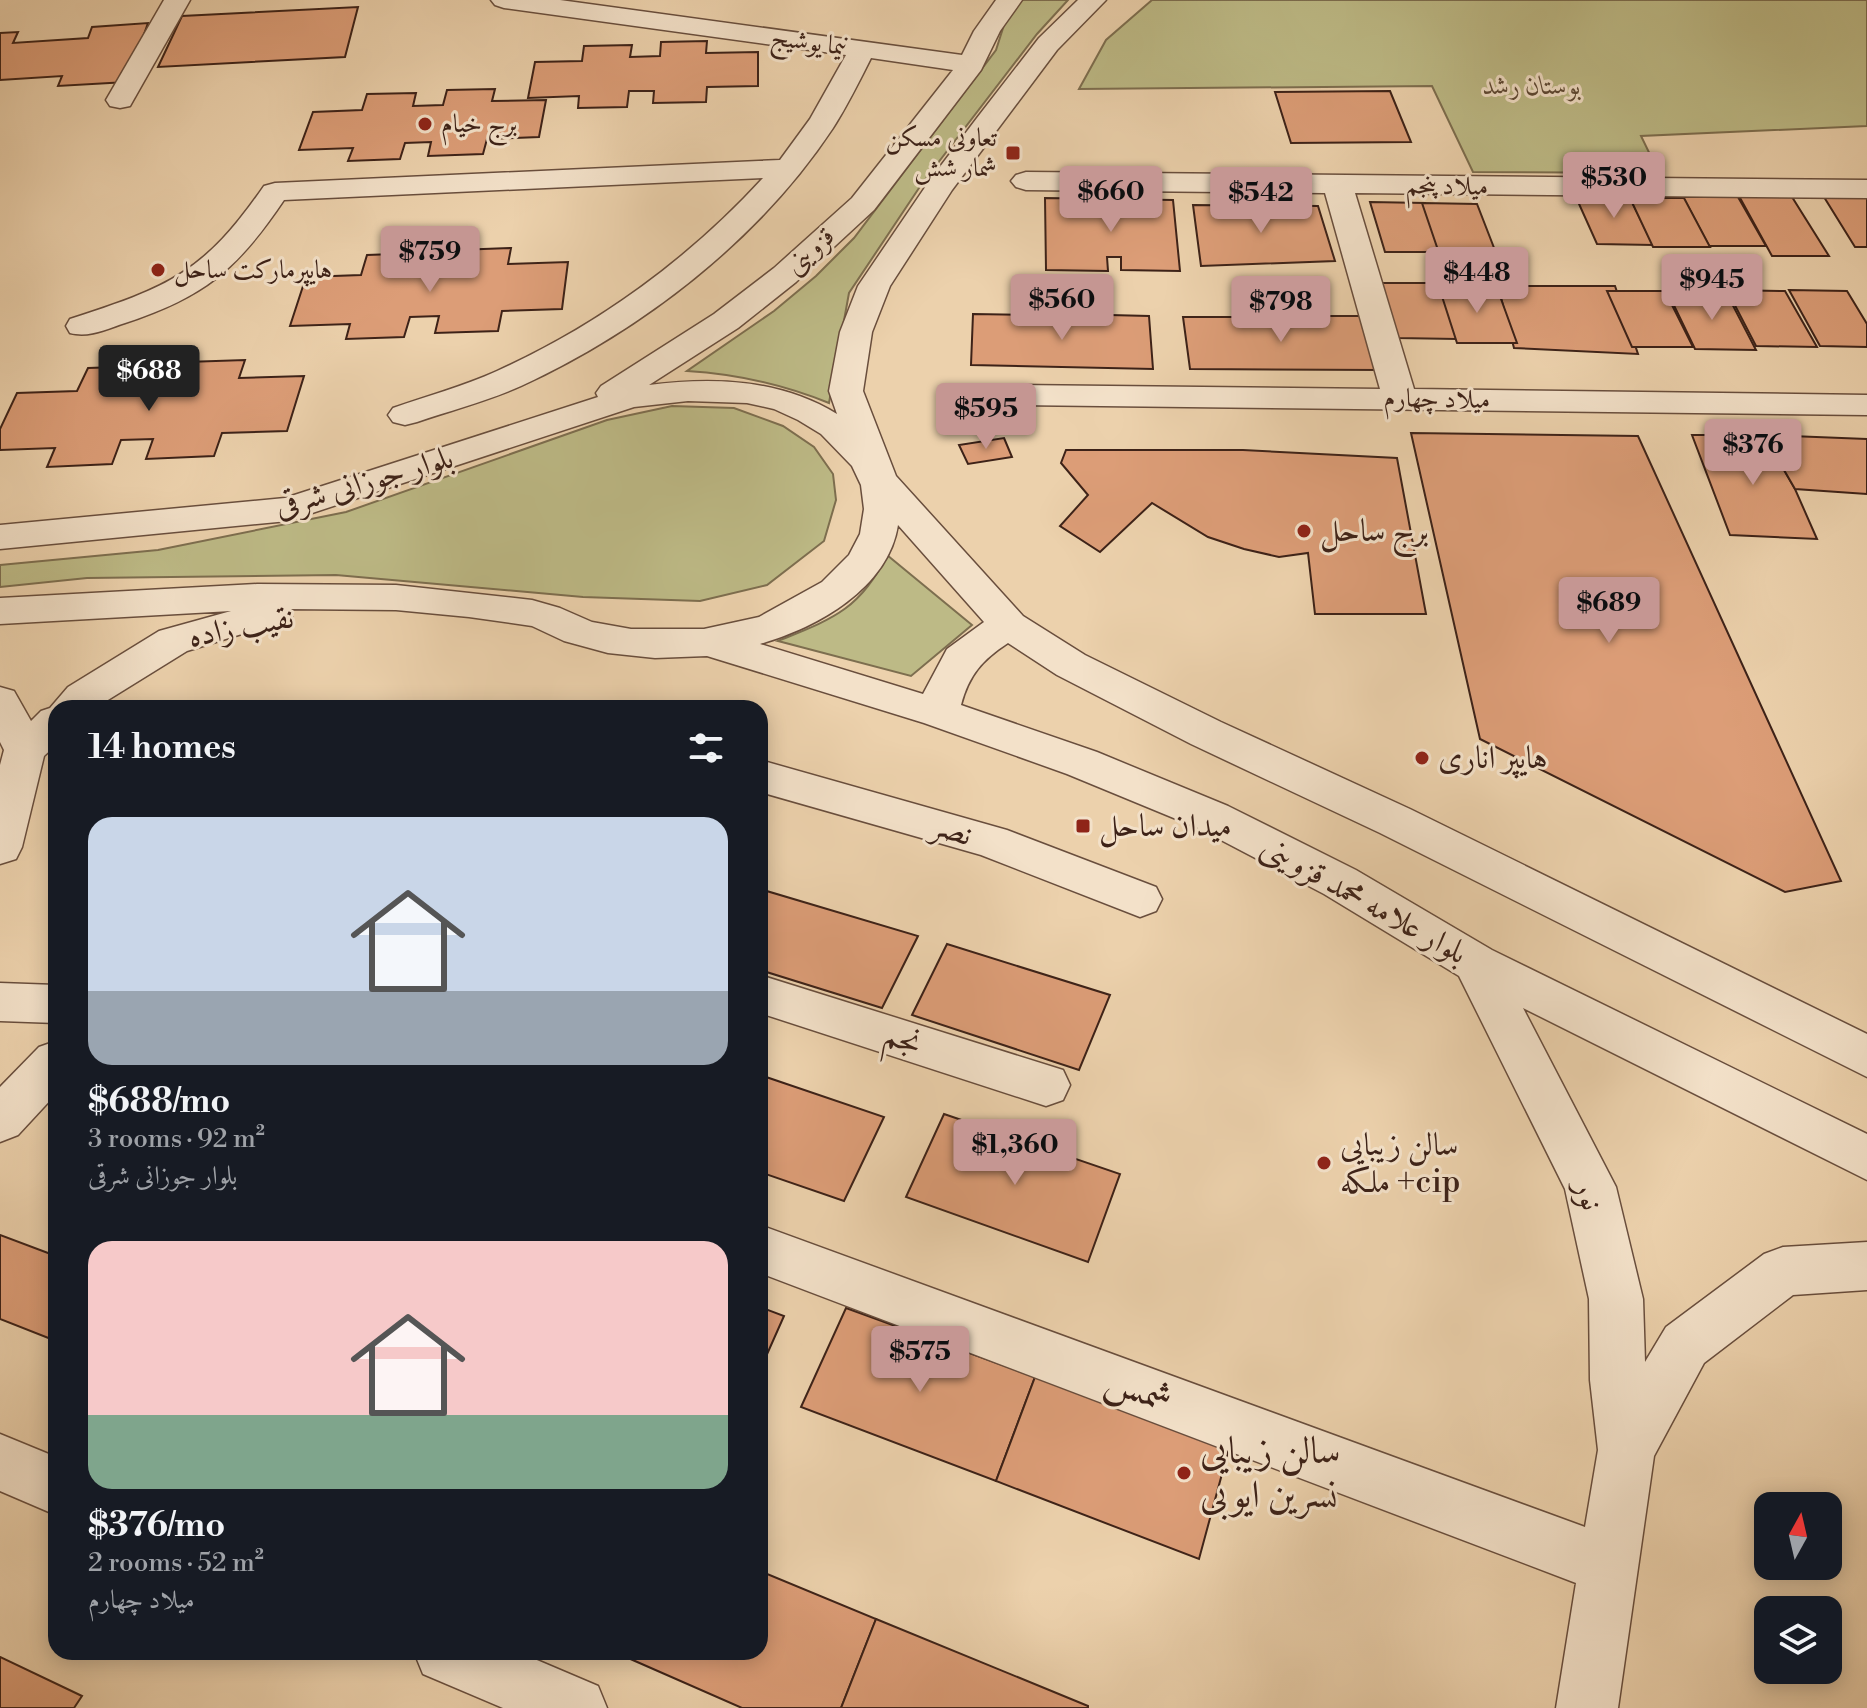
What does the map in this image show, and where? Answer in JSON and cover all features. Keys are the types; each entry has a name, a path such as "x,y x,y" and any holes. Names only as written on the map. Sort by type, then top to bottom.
{"street":[{"path":"120,100 177,0"},
{"name":"نیما یوشیج","path":"504,0 971,64"},
{"path":"987,31 988,0"},
{"path":"987,31 1009,0"},
{"path":"0,611 262,595 340,595 432,600 536,613 585,634 629,642 707,642 772,626 828,597 865,560 883,520 879,480 846,391 856,332 874,286 940,186 1048,44 1094,3"},
{"name":"قزوینی","path":"578,414 726,321 785,275 863,204 971,64 987,31"},
{"path":"405,415 508,379 589,338 718,244 788,168 819,128 862,49"},
{"path":"82,326 144,305 201,277 245,237 275,192 788,168"},
{"name":"میلاد پنجم","path":"1026,181 1867,189"},
{"path":"1338,185 1400,399"},
{"path":"578,414 629,398 682,390 736,392 785,402 828,421 860,448 879,480 1009,625 1071,665 1206,733 1395,821 1867,1057"},
{"name":"میلاد چهارم","path":"1007,395 1867,405"},
{"name":"بلوار جوزانی شرقی","path":"0,537 288,509 578,414"},
{"name":"نقیب زاده","path":"79,700 173,641 244,620 432,600"},
{"path":"938,713 951,670 962,655 1009,625"},
{"name":"بلوار علامه محمد قزوینی","path":"707,642 938,713 1082,763 1213,817 1340,882 1476,963 1867,1158"},
{"path":"0,701 25,750"},
{"path":"0,847 25,750 48,728"},
{"name":"نصر","path":"768,778 992,842 1140,899"},
{"name":"نور","path":"1476,963 1590,1187 1616,1299 1618,1380 1626,1450 1587,1708"},
{"name":"نجم","path":"768,997 1046,1085"},
{"path":"0,1002 48,1004"},
{"path":"0,1120 48,1069"},
{"name":"شمس","path":"768,1252 1608,1565"},
{"name":"نور","path":"1626,1450 1685,1345 1783,1271 1867,1266"},
{"path":"0,1462 48,1483"},
{"path":"464,1660 576,1708"}],"green space":[{"path":"1012,0 1068,0 1037,34 921,185 849,293 829,403 760,381 687,371 774,311 816,276 854,238 996,50"},
{"name":"بوستان رشد","path":"1152,0 1867,0 1867,126 1641,136 1659,173 1473,172 1432,86 1079,89 1106,40"},
{"path":"672,406 734,408 783,426 814,447 833,474 836,500 824,541 767,585 700,601 583,597 336,575 87,578 0,587 0,565 158,550 346,512 607,420"},
{"path":"887,555 972,625 911,676 778,641 829,619 855,601 877,574"}],"building":[{"path":"358,7 345,57 158,67 182,16"},
{"path":"148,23 127,82 58,86 62,76 0,80 0,33 18,32 13,43 88,38 92,27"},
{"name":"برج خیام","path":"707,41 706,53 758,52 758,86 707,87 706,102 653,103 654,91 629,91 627,107 578,108 579,96 528,98 535,62 582,61 584,46 632,45 630,57 660,56 661,42"},
{"name":"برج خیام","path":"495,89 492,101 546,100 539,137 487,139 483,154 428,156 431,142 405,143 400,159 348,161 353,148 299,150 313,112 362,110 367,94 416,93 413,106 443,105 447,90"},
{"path":"1390,91 1411,142 1291,143 1275,92"},
{"path":"1575,195 1629,196 1653,245 1597,244"},
{"path":"1739,196 1792,197 1829,256 1772,256"},
{"path":"1683,197 1738,197 1766,246 1709,246"},
{"path":"1824,197 1867,198 1867,247 1855,247"},
{"path":"1045,198 1173,200 1180,271 1121,270 1121,257 1107,257 1108,271 1046,270"},
{"path":"1630,198 1684,198 1710,247 1653,247"},
{"path":"1370,202 1425,203 1442,252 1385,252"},
{"path":"1422,203 1477,204 1496,253 1439,253"},
{"path":"1193,205 1318,206 1335,261 1201,266"},
{"path":"511,248 508,264 568,262 562,309 502,311 498,331 435,333 439,316 410,317 404,337 346,339 350,324 290,326 306,277 361,275 367,255 422,253 418,270 453,269 457,250"},
{"path":"1381,283 1439,283 1457,339 1397,338"},
{"path":"1498,286 1615,286 1638,354 1514,348"},
{"path":"1439,287 1497,288 1517,343 1457,343"},
{"path":"1727,290 1785,291 1817,347 1756,346"},
{"path":"1789,290 1847,291 1867,324 1867,347 1820,346"},
{"path":"1607,291 1665,291 1693,347 1632,347"},
{"path":"1668,293 1727,294 1756,350 1695,349"},
{"path":"973,314 1037,315 1037,321 1071,322 1070,314 1149,316 1153,369 971,365"},
{"path":"1290,316 1367,316 1381,370 1190,369 1183,317 1252,317 1253,322 1291,322"},
{"path":"245,360 239,378 304,376 287,431 222,433 214,456 146,459 153,439 121,440 112,464 47,467 55,448 0,450 0,429 17,393 77,391 88,368 148,366 140,385 177,384 186,362"},
{"path":"1411,433 1638,436 1841,881 1785,892 1480,739"},
{"path":"1692,435 1764,435 1795,489 1817,539 1730,535"},
{"path":"1764,435 1867,439 1867,494 1795,489"},
{"path":"1004,438 1012,457 968,464 959,445"},
{"name":"برج ساحل","path":"1066,450 1243,450 1397,458 1426,614 1315,614 1308,553 1279,557 1244,549 1208,537 1152,503 1100,552 1060,526 1088,495 1061,463"},
{"path":"768,891 918,936 882,1008 768,972"},
{"path":"947,944 1110,995 1079,1070 912,1015"},
{"path":"768,1078 884,1117 844,1201 768,1175"},
{"path":"944,1114 1120,1174 1088,1262 906,1197"},
{"path":"0,1235 48,1253 48,1338 0,1319"},
{"path":"846,1308 1035,1377 996,1481 801,1407"},
{"path":"768,1310 784,1316 768,1352"},
{"path":"1035,1377 1229,1448 1199,1559 996,1481"},
{"path":"768,1574 876,1619 841,1708 742,1708 633,1660 768,1660"},
{"path":"876,1619 1088,1706 1088,1708 841,1708"},
{"path":"0,1657 82,1696 74,1708 0,1708"}],"place":[{"name":"برج خیام","path":"425,124"},
{"name":"تعاونی مسکن شمار شش","path":"1013,153"},
{"name":"هایپرمارکت ساحل","path":"158,270"},
{"name":"برج ساحل","path":"1304,531"},
{"name":"هايپر اناری","path":"1422,758"},
{"name":"میدان ساحل","path":"1083,826"},
{"name":"سالن زیبایی ملکه +cip","path":"1324,1163"},
{"name":"سالن زیبایی نسرین ایوبی","path":"1184,1473"}]}
